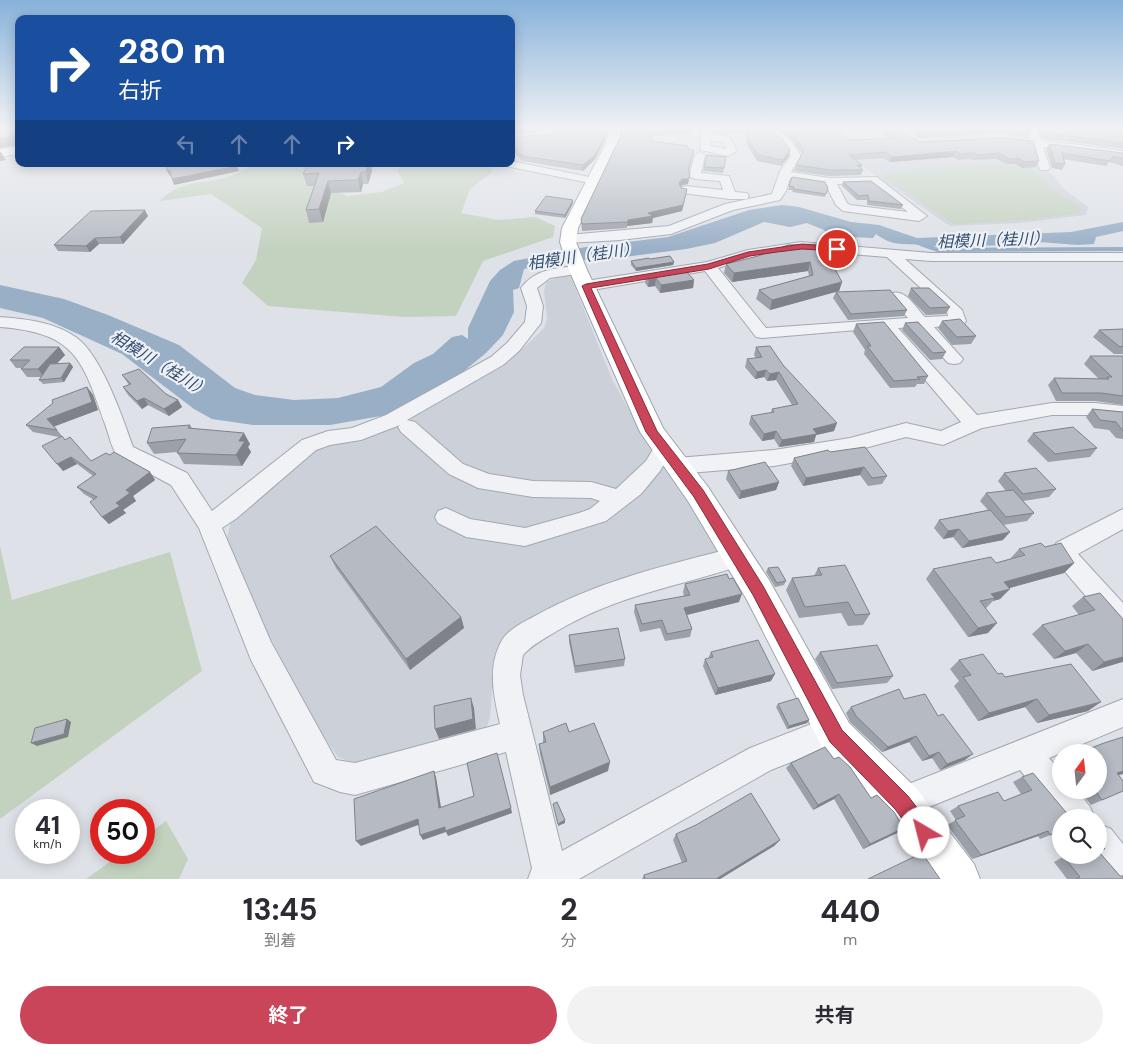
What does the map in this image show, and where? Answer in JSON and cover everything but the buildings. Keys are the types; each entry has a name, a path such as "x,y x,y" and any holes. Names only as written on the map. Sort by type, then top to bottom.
{"main road":[{"path":"599,170 577,212 576,261 637,402 652,432 698,494 758,590 836,736 902,802 959,879"}],"street":[{"path":"540,170 594,181"},
{"path":"696,170 695,176 725,178 730,194"},
{"path":"209,525 229,512 309,445 328,438 354,435 393,420 497,361 513,347 533,323 535,306 529,288 548,274 576,261 620,236 671,230 729,208 752,201 776,197 788,170"},
{"path":"786,174 829,181 873,179 921,216 847,208 842,205 829,181"},
{"path":"686,190 730,194 750,198 752,201"},
{"path":"576,261 709,266 748,254 802,246 892,255 1123,257"},
{"path":"709,266 762,333 885,323 958,321 954,310 892,255"},
{"path":"897,296 954,359"},
{"path":"0,322 28,324 42,328 78,348 85,357 113,417 124,451 179,479 209,525 261,651 325,771 340,777 355,779 517,734"},
{"path":"885,323 974,424"},
{"path":"446,517 466,528 525,537 598,515 633,488 646,474 670,458 774,458 850,445 906,430 943,438 974,424 1052,409 1094,409 1123,412"},
{"path":"408,427 456,469 486,482 504,486 590,490 619,499"},
{"path":"1123,518 1064,550 1069,560 1123,621"},
{"path":"737,557 624,586 564,611 517,641 509,653 506,679 548,877 761,759 819,736 836,736"},
{"path":"902,802 1123,713"},
{"path":"1025,752 1072,809"},
{"path":"1107,851 1123,870"}],"shaded area":[{"path":"867,170 1045,170 1052,174 1063,188 1088,207 1086,215 1019,223 950,226"},
{"path":"570,275 612,379 648,442 662,457 720,552 641,572 602,586 524,621 506,637 492,690 490,718 486,729 364,763 348,761 338,757 320,731 270,637 225,545 232,518 313,448 497,370 544,328 547,319 544,291 546,282"}],"green space":[{"path":"243,170 314,170 321,186 348,196 382,192 404,183 397,170 492,170 470,189 461,213 498,220 535,217 555,226 553,237 483,261 456,316 405,317 268,306 242,283 256,260 262,228 211,194 160,201 174,190 190,184 225,178"},
{"path":"912,170 1033,170 1038,173 1049,187 1081,207 1080,213 1026,220 954,224 884,178 887,172"},
{"path":"0,546 12,600 170,552 202,671 27,799 15,799 15,808 0,819"},
{"path":"166,821 188,859 179,879 86,879 107,864 155,864 155,829"}],"water":[{"name":"相模川（桂川）","path":"782,205 799,207 851,222 879,225 917,238 1071,232 1123,222 1123,231 1096,237 1094,244 1078,245 1039,242 1039,245 926,246 894,243 876,234 873,238 829,236 824,230 807,223 790,227 764,222 715,243 686,249 609,259 558,261 524,269 519,288 513,290 514,312 503,335 486,353 464,371 392,414 330,425 253,425 212,419 194,409 122,354 43,318 0,308 0,285 64,299 179,345 235,388 255,395 294,400 338,398 381,387 414,363 433,354 452,337 462,335 468,339 468,328 490,281 500,270 514,261 586,247 668,237 749,210"}],"waterway":[{"name":"相模川（桂川）","path":"921,244 938,250 1123,249"}],"route":[{"path":"837,249 802,246 777,249 748,254 709,266 586,286 652,432 698,494 758,590 836,736 902,802 924,833"}]}
